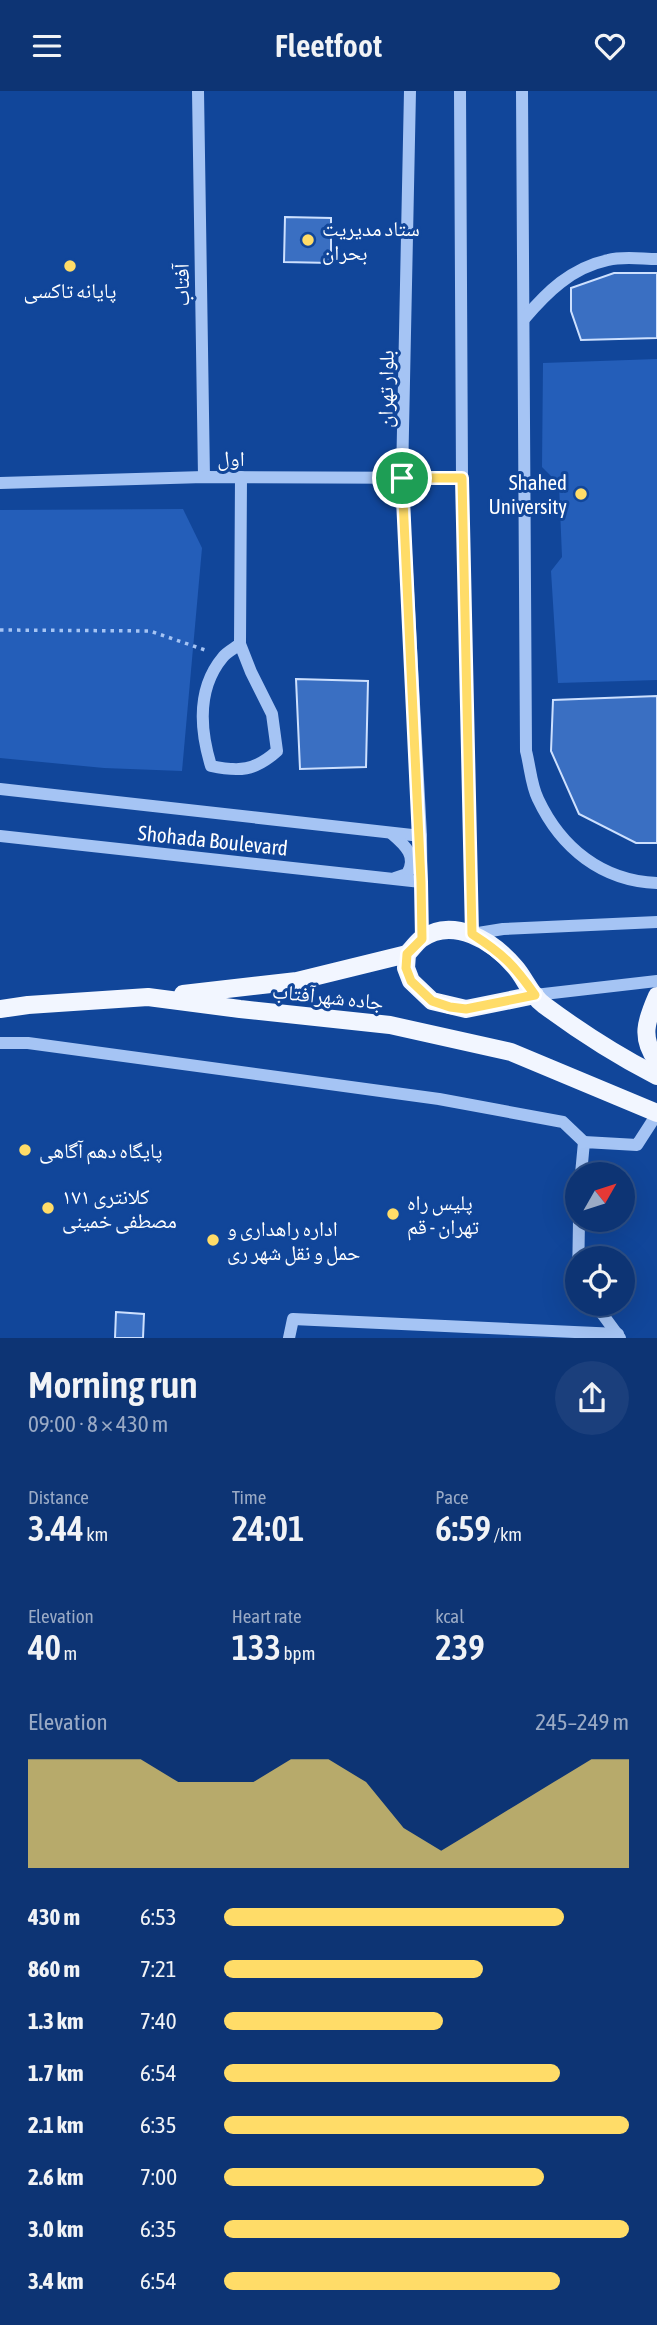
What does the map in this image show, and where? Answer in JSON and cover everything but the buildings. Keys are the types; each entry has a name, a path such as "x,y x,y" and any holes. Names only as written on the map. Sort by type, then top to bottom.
{"main road":[{"path":"535,995 466,1009 450,1007 432,1001 411,981 406,968 407,954 422,939 441,930 472,934 495,948 515,966 535,995 540,1003 657,1076"},
{"name":"جاده شهرآفتاب","path":"0,1009 236,990 297,982 407,954"},
{"path":"657,996 647,1020 648,1048 657,1061"},
{"name":"جاده شهرآفتاب","path":"148,997 390,1025 511,1052 657,1113"}],"street":[{"name":"آفتاب","path":"198,91 204,477"},
{"name":"بلوار تهران","path":"410,91 402,478 421,836 422,939"},
{"path":"460,91 462,478 472,934 503,929 657,922"},
{"path":"522,91 526,751 537,797 558,835 587,861 636,882 657,883"},
{"path":"524,319 549,290 570,275 608,260 657,259"},
{"name":"اول","path":"0,483 204,477 462,478"},
{"path":"240,644 223,656 203,692 204,743 211,766 231,770 262,764 277,751 272,714 240,644 242,477"},
{"name":"Shohada Boulevard","path":"0,789 421,836"},
{"path":"390,833 407,847 412,867 407,874 391,879"},
{"name":"Shohada Boulevard","path":"0,835 421,882"},
{"path":"535,995 657,981"},
{"path":"0,1044 28,1043 439,1099 563,1122 584,1142 637,1145 657,1113"},
{"path":"582,1162 584,1142"},
{"path":"604,1316 619,1336"},
{"path":"289,1338 293,1319 619,1336"}],"path":[{"path":"0,630 149,631 223,656"}],"shaded area":[{"path":"657,359 657,680 558,683 551,571 562,557 559,484 542,467 543,363"},
{"path":"183,509 202,548 182,771 104,768 0,758 0,510"}],"place":[{"name":"ستاد مدیریت بحران","path":"308,240"},
{"name":"پایانه تاکسی","path":"70,266"},
{"name":"Shahed University","path":"581,494"},
{"name":"پایگاه دهم آگاهی","path":"25,1150"},
{"name":"کلانتری ۱۷۱ مصطفی خمینی","path":"48,1208"},
{"name":"پلیس راه تهران - قم","path":"393,1214"},
{"name":"اداره راهداری و حمل و نقل شهر ری","path":"213,1240"}],"route":[{"path":"402,478 462,478 472,934 495,948 515,966 535,995 466,1009 432,1001 411,981 406,968 407,954 422,939 421,836 402,478"}]}
